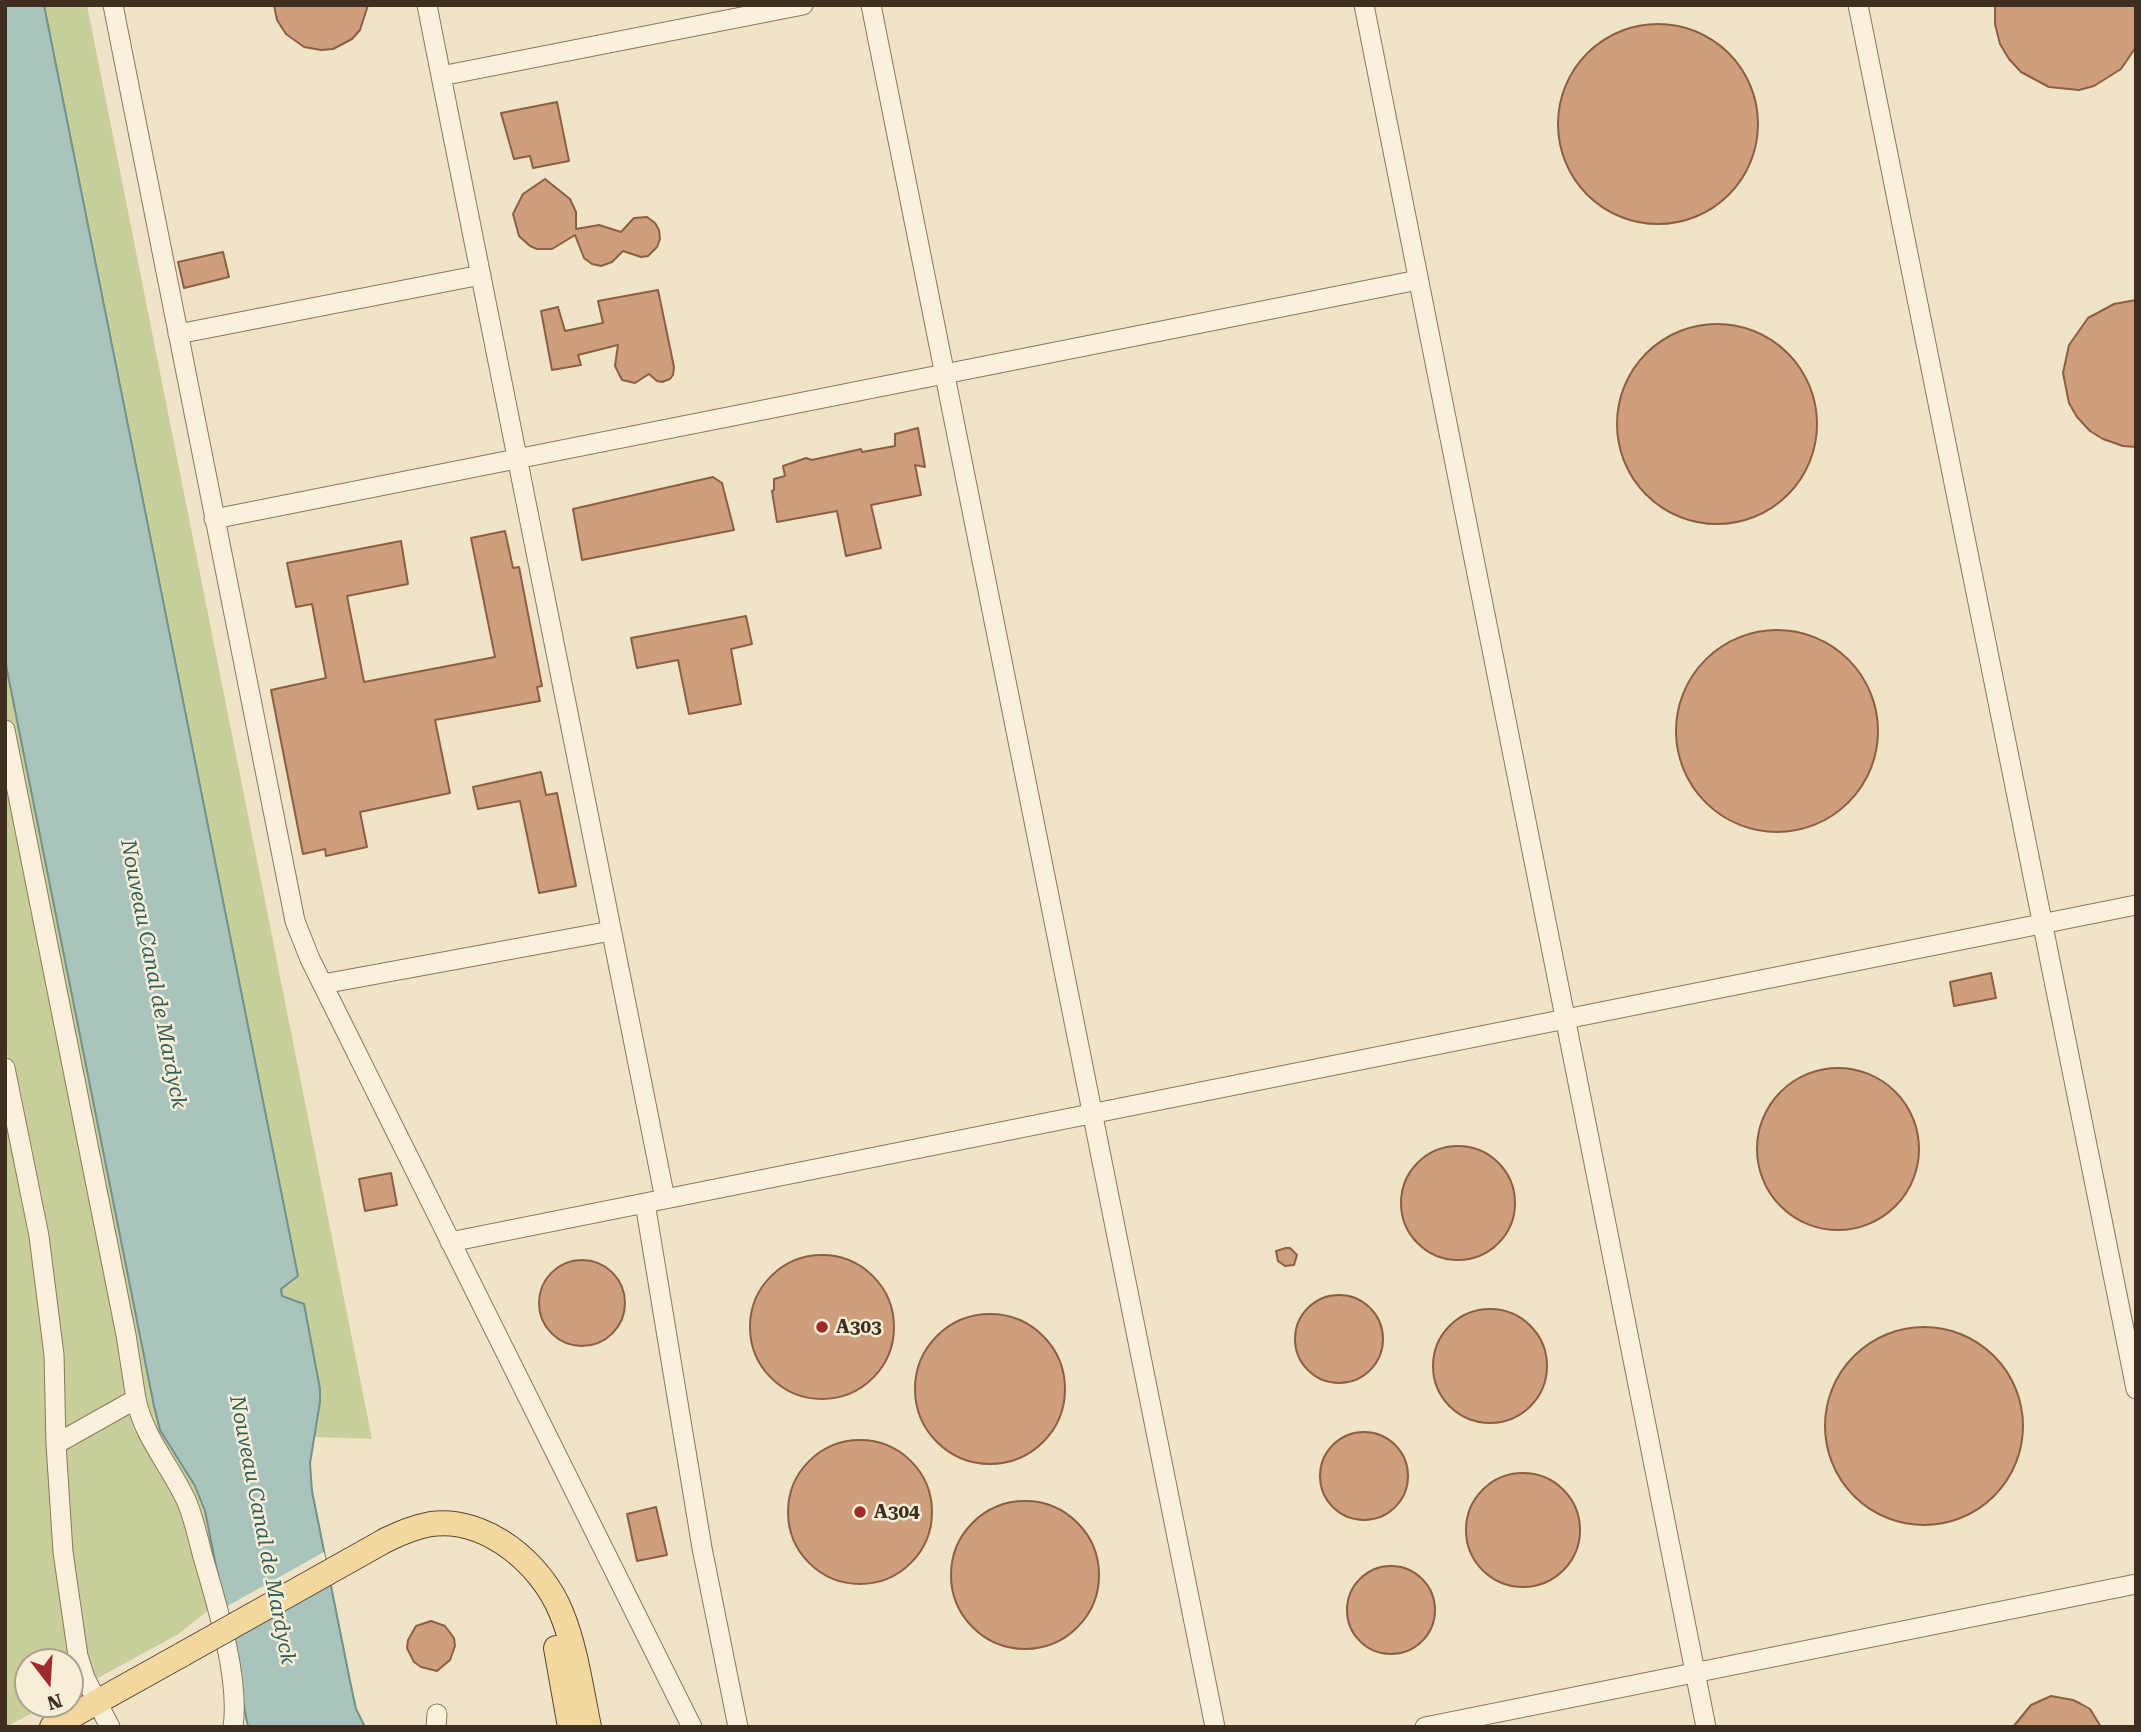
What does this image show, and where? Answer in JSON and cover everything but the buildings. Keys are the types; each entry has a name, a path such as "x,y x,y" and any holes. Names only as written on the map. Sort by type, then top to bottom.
{"main road":[{"path":"52,1727 386,1540 425,1526 460,1525 489,1535 526,1561 557,1602 589,1727"},
{"path":"541,1579 570,1727"}],"street":[{"path":"113,5 291,908 299,934 692,1727"},
{"path":"427,5 665,1199"},
{"path":"442,76 803,5"},
{"path":"872,5 1215,1727"},
{"path":"1364,5 1706,1727"},
{"path":"1858,5 2136,1390"},
{"path":"178,334 481,275"},
{"path":"214,519 1418,280"},
{"path":"5,730 126,1335 136,1399 148,1436 184,1495 192,1516 214,1595 234,1687 233,1727"},
{"path":"450,1242 2136,905"},
{"path":"323,984 611,931"},
{"path":"5,1068 43,1269 56,1376 56,1444 63,1552 78,1656 85,1678 110,1727"},
{"path":"645,1203 702,1548 738,1727"},
{"path":"56,1444 136,1399"},
{"path":"1425,1727 2136,1584"}],"green space":[{"path":"44,5 87,5 372,1439 314,1437 320,1389 304,1304 282,1296 281,1289 298,1276"},
{"path":"5,660 154,1406 160,1430 201,1499 223,1599 177,1635 84,1685 84,1648 14,1648 14,1718 23,1718 6,1727 5,1108 13,1084 5,1043"}],"water":[{"name":"Nouveau Canal de Mardyck","path":"5,5 44,5 298,1276 281,1289 282,1296 304,1304 320,1389 310,1463 312,1491 356,1709 365,1727 248,1727 205,1511 195,1486 160,1430 154,1406 5,660"}],"pier":[{"path":"324,1552 331,1584 228,1641 222,1609"}],"place":[{"name":"A303","path":"822,1327"},
{"name":"A304","path":"860,1512"}]}
